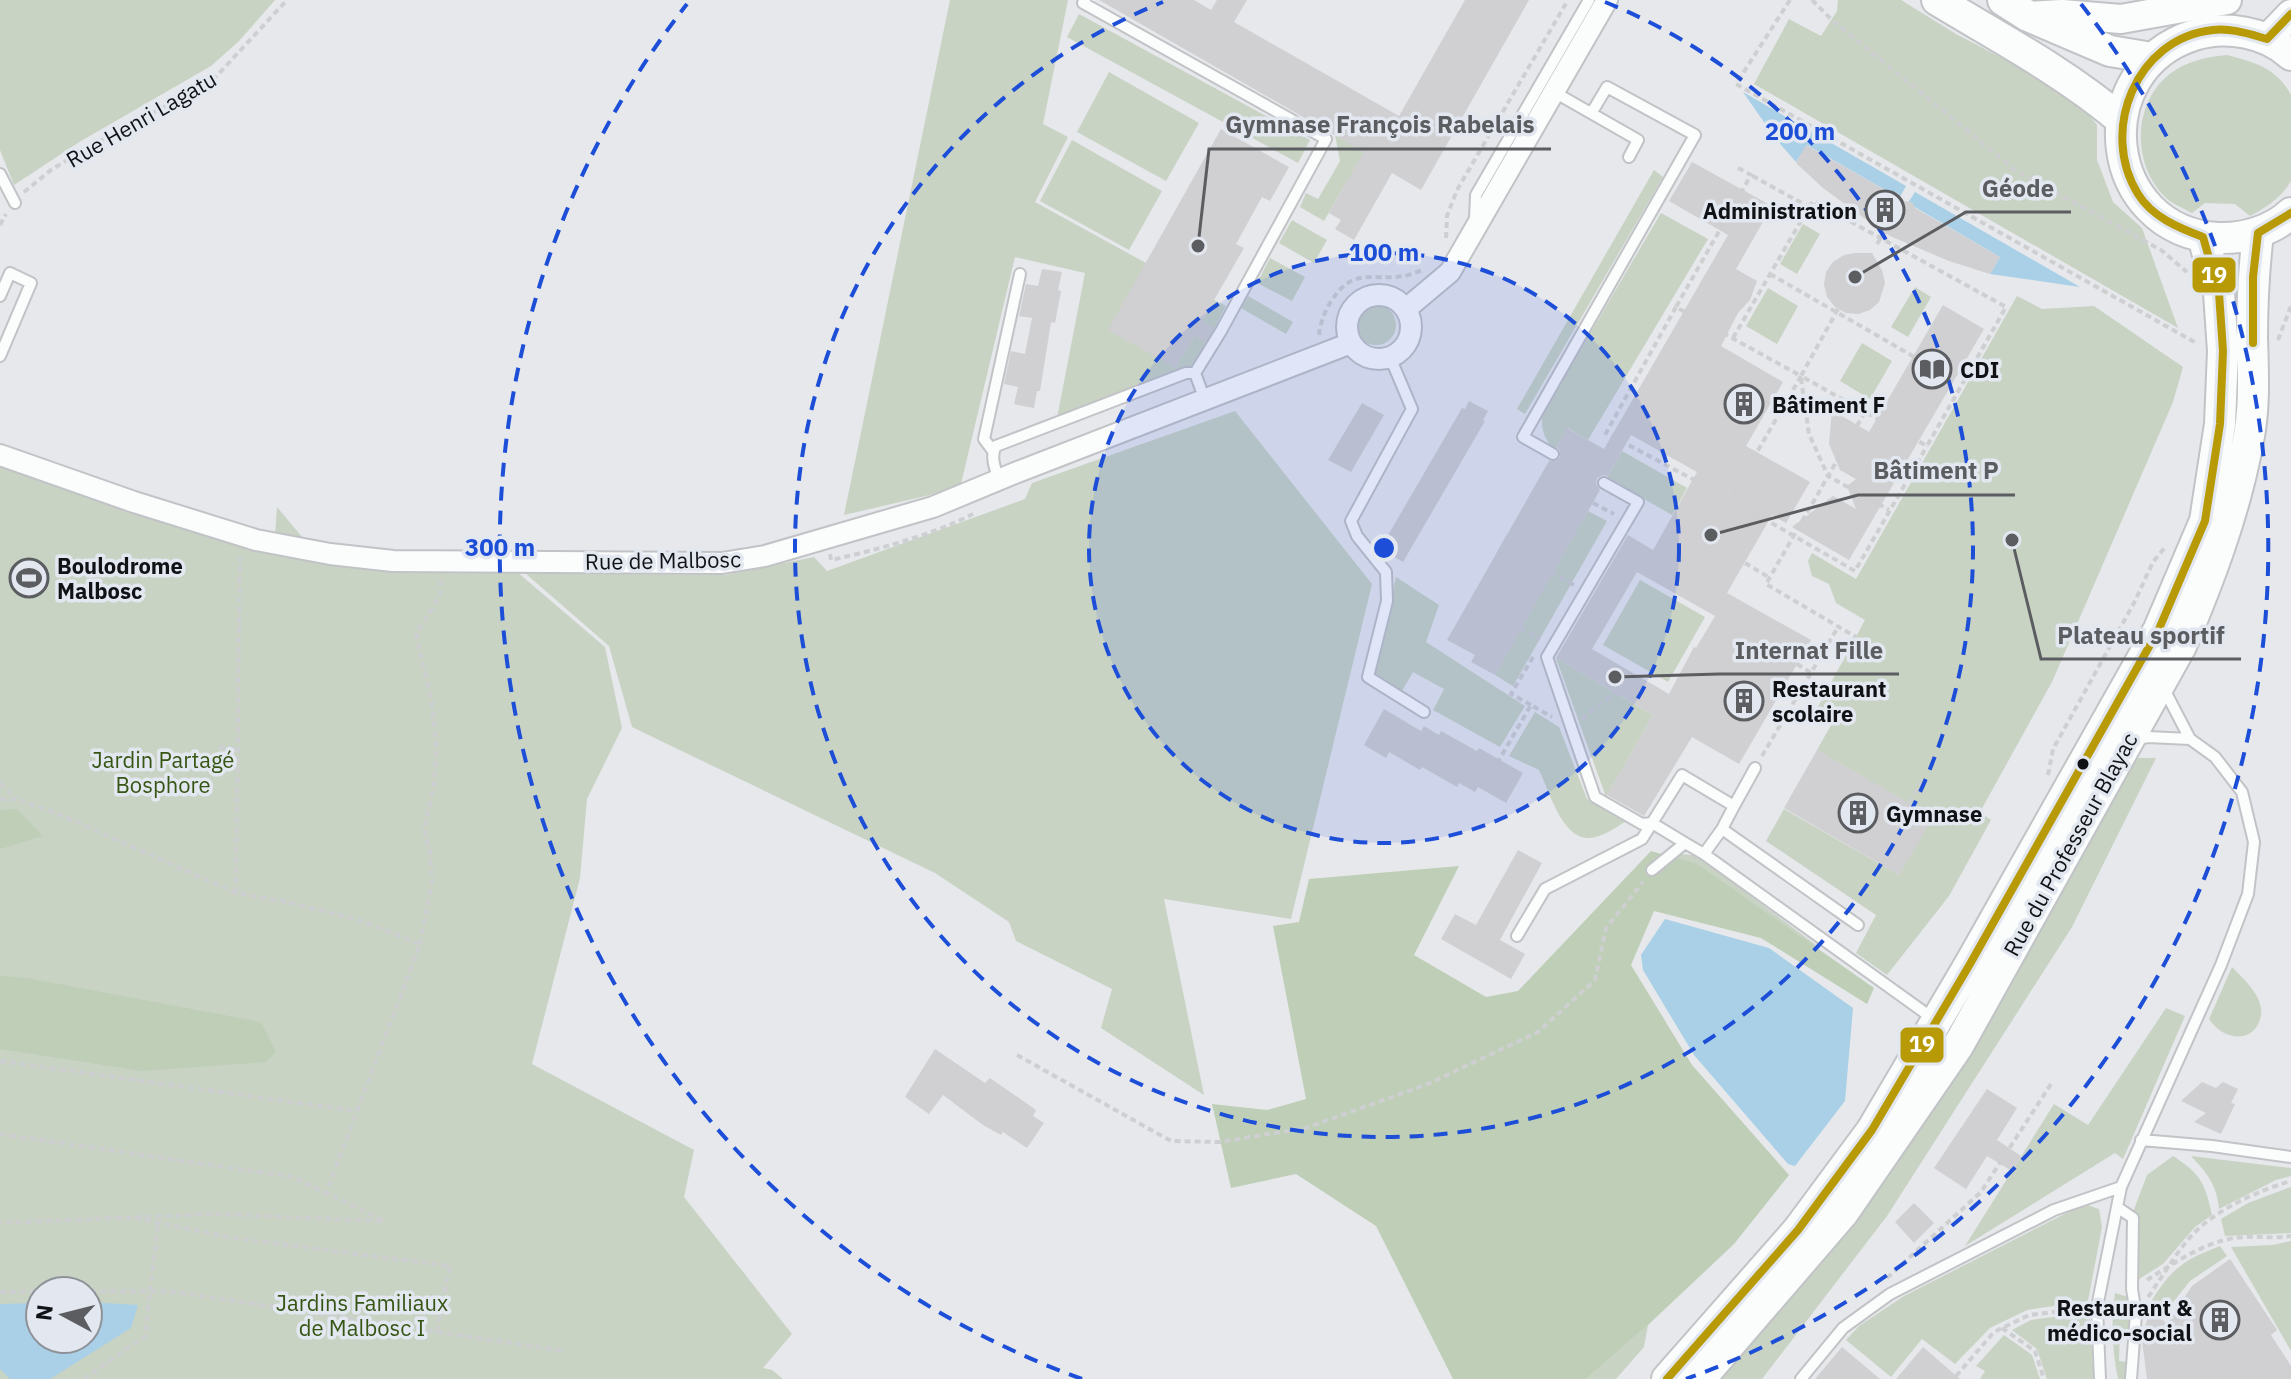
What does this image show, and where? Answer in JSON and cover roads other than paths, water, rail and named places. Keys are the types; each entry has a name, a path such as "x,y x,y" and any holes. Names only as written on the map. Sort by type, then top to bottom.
{"main road":[{"path":"1937,0 2042,61 2120,119"},
{"path":"2015,8 2121,19 2227,0"},
{"path":"2015,8 2110,51 2152,58"},
{"path":"2291,14 2279,47 2237,31 2207,31 2178,40 2152,58 2131,86 2120,119 2120,146 2126,171 2138,195 2156,214 2178,229 2203,237 2231,239 2258,233 2291,213"},
{"name":"Rue du Professeur Blayac","path":"1700,1379 1843,1213 1958,1046 2181,646 2207,586 2248,441 2254,383 2253,277 2258,233"},
{"name":"Rue du Professeur Blayac","path":"1667,1379 1798,1230 1872,1130 2159,629 2205,521 2220,424 2223,351 2219,293 2203,237"}],"street":[{"path":"1406,309 1450,272 1607,0"},
{"path":"1389,296 1406,309 1411,329 1400,351 1390,357 1368,358 1351,343 1347,323 1357,303 1367,297 1389,296"},
{"name":"Rue de Malbosc","path":"0,455 240,535 330,554 393,561 722,563 765,556 933,507 1351,343"}],"lane":[{"path":"1085,0 1083,3 1326,139 1195,373"},
{"path":"1474,233 1476,195 1589,0"},
{"path":"1553,454 1523,437 1695,135 1607,87 1592,112"},
{"path":"1554,92 1638,140 1629,157"},
{"path":"0,174 17,199"},
{"path":"0,296 10,273 31,283 0,356"},
{"path":"999,479 993,451 984,439 1020,274"},
{"path":"1390,357 1412,409 1351,521 1357,536 1386,572 1387,601 1368,677 1424,712"},
{"path":"1195,373 1205,400"},
{"path":"993,451 996,446 1171,378 1195,373"},
{"path":"1604,483 1638,502 1547,657 1595,797 1642,824 1652,823 1704,854 1936,1022"},
{"path":"2100,1379 2097,1307 2121,1187 2221,965 2248,894 2254,842 2242,792 2215,757 2190,739 2160,682"},
{"path":"2125,743 2148,737 2190,739"},
{"path":"1704,854 1722,829 1755,768"},
{"path":"1517,936 1545,889 1642,839 1682,775 1734,806"},
{"path":"1722,829 1858,925"},
{"path":"1652,870 1685,843"},
{"path":"2141,1140 2291,1157"},
{"path":"1801,1379 1843,1328 1890,1294 2054,1210 2121,1187"},
{"path":"2117,1207 2133,1218 2132,1289 2136,1314 2131,1379"}],"water":[{"path":"1743,92 1906,186 1900,197 1898,193 1894,195 1807,145 1796,162"},
{"path":"1915,192 2080,287 1990,274 2000,257 1913,206 1912,202 1908,203"},
{"path":"1665,919 1769,948 1853,1008 1845,1101 1795,1166 1788,1164 1694,1055 1643,970 1641,955"},
{"path":"24,1303 24,1355 88,1355 50,1379 10,1379 0,1369 0,1304"},
{"path":"104,1303 138,1305 131,1328 104,1345"}],"place":[{"name":"Administration","path":"1885,210"},
{"name":"Gymnase François Rabelais","path":"1198,246"},
{"name":"Géode","path":"1855,277"},
{"name":"CDI","path":"1932,369"},
{"name":"Bâtiment F","path":"1744,404"},
{"name":"Bâtiment P","path":"1711,535"},
{"name":"Plateau sportif","path":"2012,540"},
{"name":"Boulodrome Malbosc","path":"29,578"},
{"name":"Internat Fille","path":"1615,677"},
{"name":"Restaurant scolaire","path":"1744,701"},
{"name":"Gymnase","path":"1858,813"},
{"name":"Restaurant & médico-social","path":"2220,1320"}],"park label":[{"name":"Jardin Partagé Bosphore","path":"163,772"},
{"name":"Jardins Familiaux de Malbosc I","path":"362,1314"}]}
